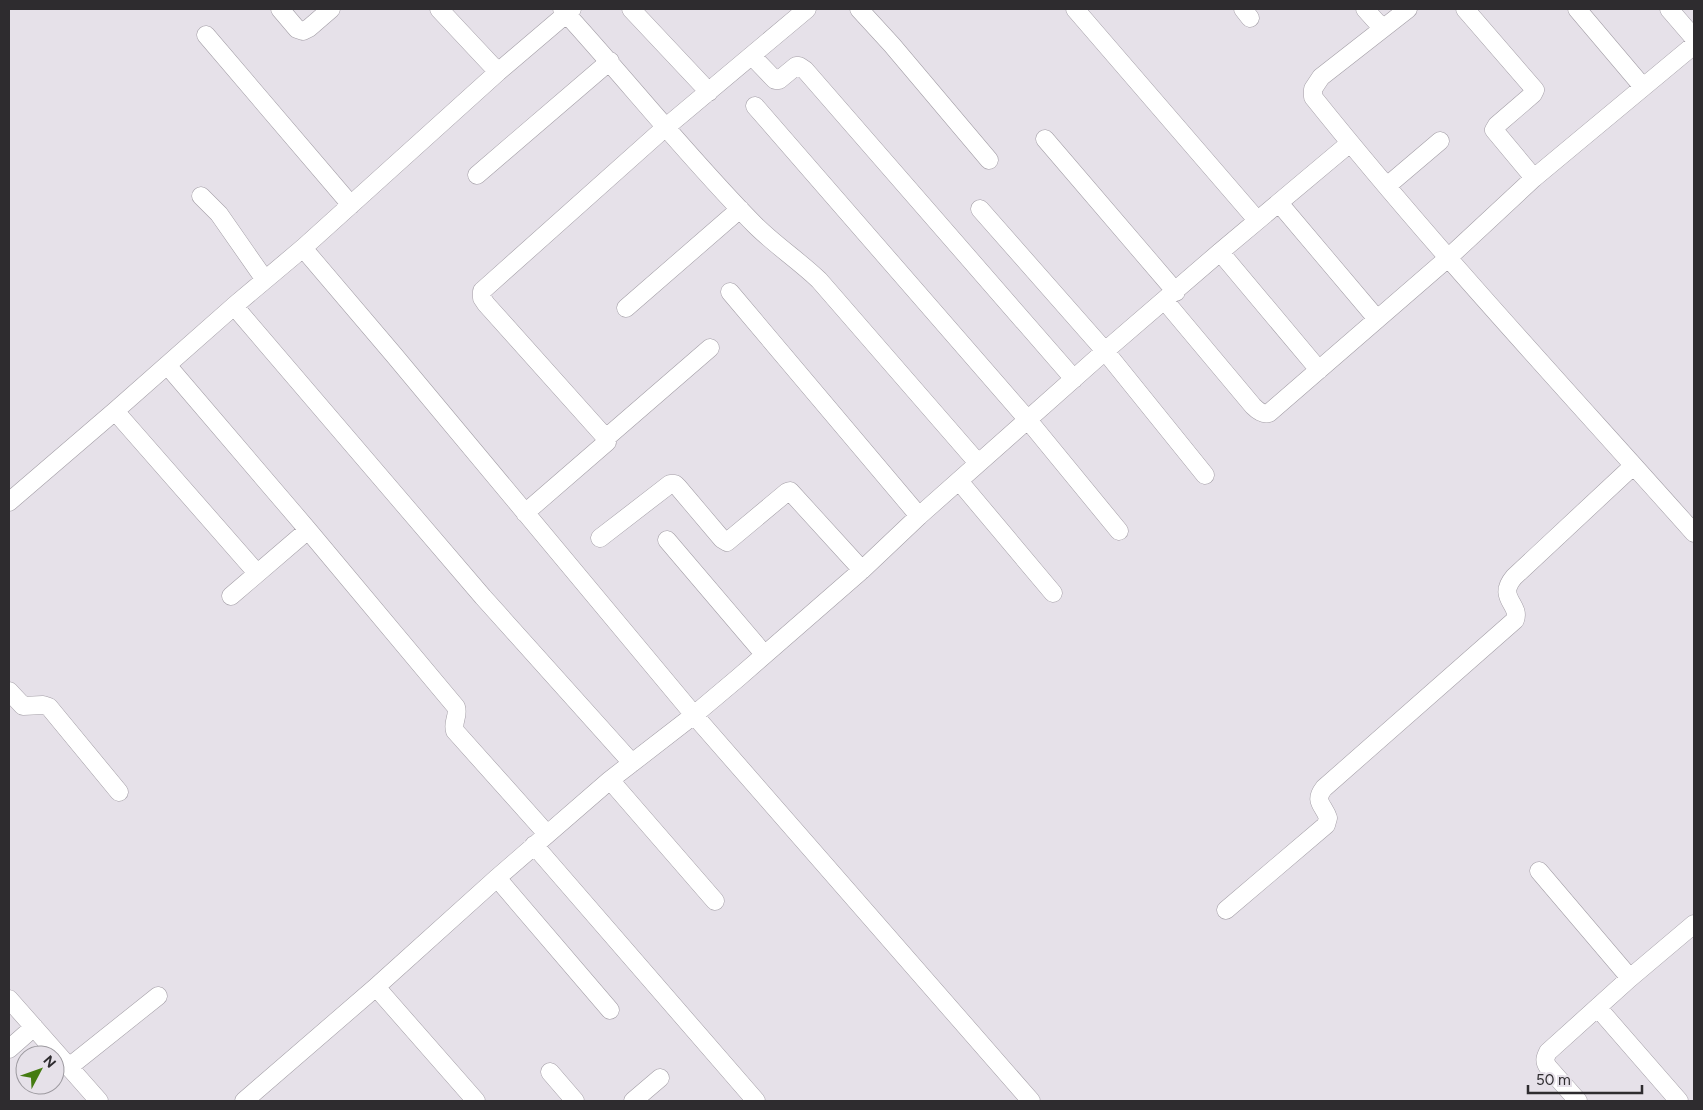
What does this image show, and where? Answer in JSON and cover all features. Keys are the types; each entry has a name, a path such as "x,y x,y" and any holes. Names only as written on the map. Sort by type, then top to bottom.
{"street":[{"path":"280,9 297,29 303,31 332,9"},
{"path":"439,9 498,72"},
{"path":"631,9 709,92"},
{"path":"525,513 607,442 606,438 486,304 481,294 486,286 807,9"},
{"path":"859,9 898,52 989,160"},
{"path":"1075,9 1257,220"},
{"path":"1365,9 1382,28"},
{"path":"1408,9 1321,77 1313,89 1313,97 1448,258 1694,533"},
{"path":"1465,9 1535,90 1494,130 1497,137 1534,178"},
{"path":"1577,9 1643,87"},
{"path":"1669,9 1694,38"},
{"path":"9,502 266,280 567,10 667,128 740,209 782,250 806,267 819,280 978,463"},
{"path":"206,35 351,205"},
{"path":"1045,139 1171,296 1257,410 1267,413 1272,411 1448,258 1534,178 1694,45"},
{"path":"752,56 775,80 779,80 796,66 805,70 1074,379"},
{"path":"477,175 610,61"},
{"path":"755,106 1028,420 1119,531"},
{"path":"1387,186 1440,141"},
{"path":"244,1101 610,780 694,715 862,570 919,516 1074,379 1257,220 1350,143"},
{"path":"201,196 219,214 266,280"},
{"path":"1279,203 1377,320"},
{"path":"626,308 740,209"},
{"path":"980,209 1106,352 1205,474"},
{"path":"302,248 394,355 694,715 1031,1101"},
{"path":"1220,252 1319,370"},
{"path":"730,292 919,516"},
{"path":"234,306 483,597 632,763"},
{"path":"606,438 710,348"},
{"path":"167,365 308,530 456,708 458,713 454,724 455,731 541,840 756,1101"},
{"path":"115,412 257,573"},
{"path":"1226,910 1326,825 1328,818 1318,799 1324,788 1515,620 1516,614 1507,592 1507,585 1633,466"},
{"path":"959,481 1052,592"},
{"path":"600,538 670,484 675,484 678,487 715,531 727,542 790,491 862,570"},
{"path":"231,596 308,530"},
{"path":"667,540 764,654"},
{"path":"9,691 23,706 43,704 49,707 119,792"},
{"path":"610,780 715,900"},
{"path":"1539,872 1630,978"},
{"path":"497,878 610,1010"},
{"path":"1578,1101 1548,1067 1545,1057 1548,1052 1630,978 1694,924"},
{"path":"376,987 476,1101"},
{"path":"69,1067 158,996"},
{"path":"9,999 99,1101"},
{"path":"1598,1008 1679,1101"},
{"path":"9,1049 34,1027"},
{"path":"550,1072 575,1101"},
{"path":"633,1101 660,1078"}]}
